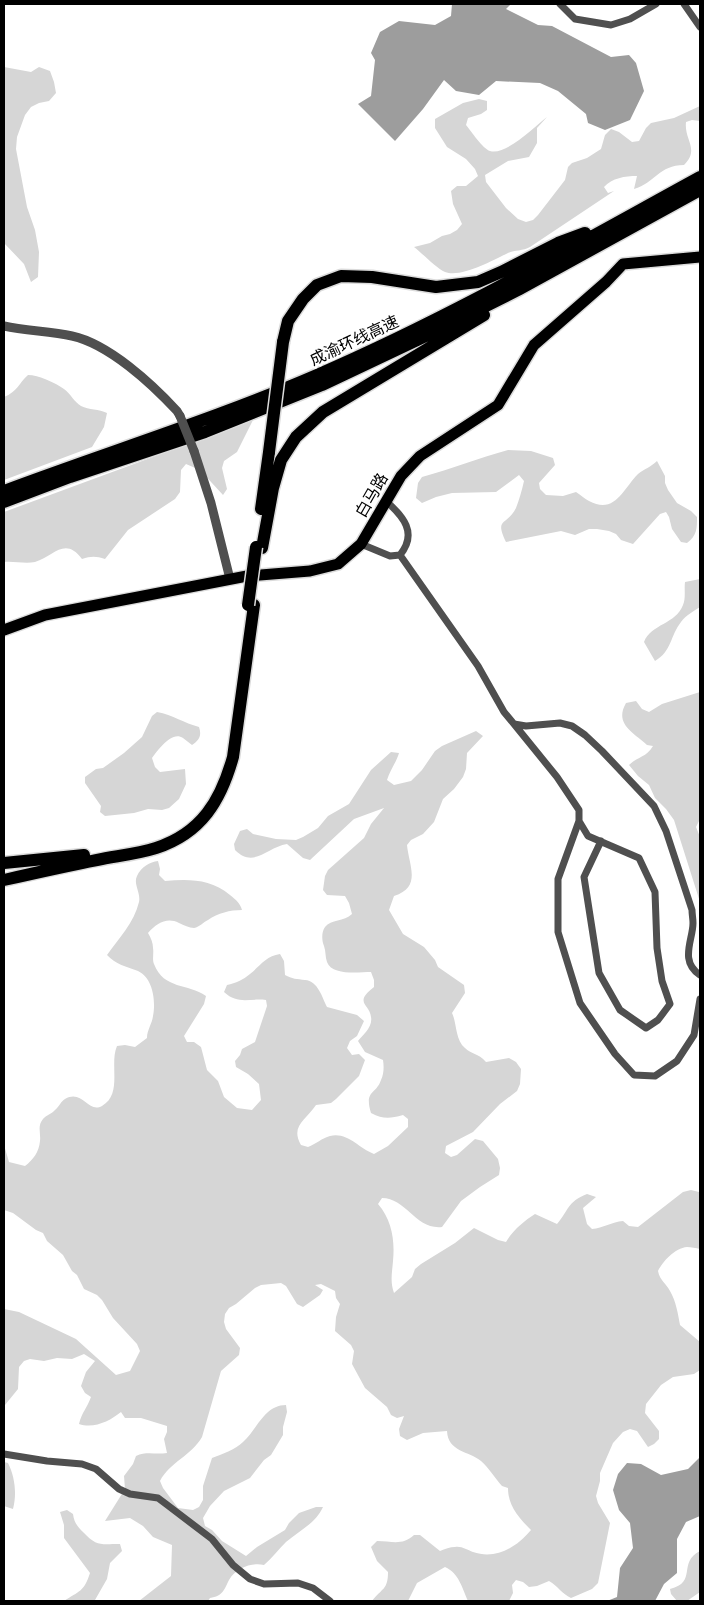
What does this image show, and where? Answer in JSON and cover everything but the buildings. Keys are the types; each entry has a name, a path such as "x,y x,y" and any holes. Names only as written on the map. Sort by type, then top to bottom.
{"highway":[{"name":"成渝环线高速","path":"4,492 201,422 318,375 513,280 700,178"},
{"name":"成渝环线高速","path":"4,502 70,477 205,432 322,385 518,290 700,190"},
{"path":"4,863 81,856 155,841 180,830 197,816 208,802 220,778 227,755 259,548 283,342 288,321 303,299 317,285 341,276 372,277 436,287 478,282 558,243 630,216"},
{"path":"259,548 281,460 296,437 323,412 601,244"},
{"path":"4,880 157,848 185,835 202,821 216,802 226,781 233,757 251,605"}],"main road":[{"name":"白马路","path":"4,630 45,615 247,576 310,571 338,564 361,544 401,476 420,456 498,405 534,345 606,282 623,264 700,257"}],"street":[{"path":"560,4 575,19 610,25 630,19 656,4"},
{"path":"684,4 700,28"},
{"path":"4,326 71,335 85,339 139,374 177,411 194,451 211,503 230,579"},
{"path":"361,544 390,556 400,555 406,547 408,536 407,523 399,512 386,501"},
{"path":"400,555 473,658 504,712 557,777 579,810 579,821 558,879 558,932 580,1003 615,1054 634,1076 655,1076 677,1062 694,1035 700,999"},
{"path":"514,724 526,726 560,723 572,726 602,751 654,806 666,831 692,910 694,924 689,940 690,964 700,975"},
{"path":"579,821 588,836 601,841 639,858 655,892 657,948 662,981 670,1004 658,1020 646,1028 620,1010 599,973 585,894 584,876 601,841"},
{"path":"4,1454 82,1464 96,1469 119,1489 130,1494 158,1498 212,1539 233,1565 250,1579 264,1584 298,1584 313,1588 330,1601"}],"shaded area":[{"path":"452,4 511,4 506,9 538,25 552,26 611,57 629,55 636,63 644,91 630,120 605,130 588,123 586,114 558,91 540,83 496,81 479,95 456,91 444,80 423,109 395,141 358,104 371,96 375,60 371,53 380,32 399,21 435,25 451,16"},
{"path":"4,67 31,72 39,67 50,71 56,93 49,101 31,107 25,115 17,137 16,149 27,207 35,230 39,252 38,277 31,282 24,264 4,243"},
{"path":"479,99 487,101 487,110 468,118 466,125 487,150 490,151 497,151 512,145 547,117 537,128 537,143 529,157 508,161 485,175 486,182 506,208 518,219 526,222 533,220 538,215 565,180 568,167 572,163 587,158 601,149 605,135 611,129 619,132 632,142 639,141 651,123 674,118 700,106 700,121 692,120 686,122 691,154 684,165 669,168 647,183 634,189 637,176 623,177 615,180 604,187 608,193 614,191 530,247 513,251 486,264 460,273 445,272 414,247 430,243 457,230 462,224 453,204 451,191 457,186 466,186 478,176 475,169 466,159 447,147 435,128 435,119 463,103"},
{"path":"28,375 42,378 61,387 81,406 107,413 104,427 92,447 4,480 4,397 15,390"},
{"path":"253,420 237,452 224,461 222,468 227,489 223,495 200,470 186,464 181,470 180,492 175,499 128,530 105,559 88,557 82,559 76,552 65,548 35,562 4,562 4,512"},
{"path":"508,450 531,451 553,458 555,465 539,483 540,489 546,495 563,496 576,492 587,500 606,505 618,498 638,474 657,461 665,476 668,490 677,503 697,517 695,535 687,543 681,542 672,529 666,512 660,514 633,544 621,540 616,534 609,531 597,529 589,529 575,535 561,531 506,542 501,529 503,522 512,514 517,505 524,481 519,475 496,492 452,493 422,503 416,498 418,483 422,477"},
{"path":"700,579 700,607 690,613 677,627 665,653 655,661 644,642 647,636 680,611 683,605 685,582"},
{"path":"700,692 700,819 696,827 700,837 700,902 674,820 655,798 649,785 629,765 648,753 653,746 647,745 631,732 622,717 626,703 636,701 642,709 649,712 662,704"},
{"path":"157,712 199,727 200,730 199,738 192,745 179,736 174,737 166,742 152,758 155,767 160,772 185,769 186,784 179,799 169,808 162,810 148,809 134,813 105,816 100,812 101,806 85,783 85,777 96,769 103,768 142,737 152,716"},
{"path":"476,731 483,736 467,753 466,769 463,777 443,799 434,822 423,834 411,840 407,845 412,875 411,881 403,892 394,896 389,910 403,934 424,947 435,960 438,967 464,985 465,993 452,1013 459,1041 462,1045 486,1062 509,1058 516,1062 521,1069 520,1084 517,1091 500,1104 473,1132 446,1146 445,1153 451,1157 457,1155 475,1139 483,1141 498,1159 500,1168 499,1175 461,1201 442,1227 433,1227 425,1224 390,1199 382,1198 378,1204 387,1217 392,1231 394,1253 392,1281 394,1293 412,1277 415,1269 421,1264 455,1243 474,1228 506,1242 519,1226 535,1214 557,1224 572,1203 587,1194 596,1197 583,1208 587,1224 592,1229 623,1221 629,1226 638,1227 683,1192 691,1190 699,1192 700,1249 687,1247 674,1252 666,1259 658,1271 674,1299 680,1325 700,1342 700,1370 694,1374 673,1377 661,1385 646,1404 645,1413 659,1431 659,1439 654,1444 648,1447 637,1431 630,1429 623,1432 613,1443 600,1473 596,1496 610,1523 598,1583 592,1589 571,1598 549,1581 529,1587 523,1582 516,1580 512,1585 513,1593 509,1601 468,1601 457,1577 445,1567 417,1583 408,1601 372,1601 384,1588 388,1578 388,1572 377,1561 371,1547 377,1541 401,1542 414,1535 420,1535 440,1551 458,1547 482,1554 490,1554 513,1547 531,1530 518,1516 512,1506 508,1488 502,1486 481,1461 455,1447 448,1438 447,1431 423,1433 407,1440 400,1436 399,1429 404,1416 397,1418 391,1415 387,1407 365,1388 352,1364 354,1351 351,1345 335,1331 336,1317 340,1304 336,1298 335,1291 321,1284 315,1285 323,1290 320,1295 303,1307 297,1304 286,1286 281,1283 261,1285 229,1308 225,1314 224,1322 226,1329 240,1348 239,1355 221,1371 202,1437 192,1449 164,1474 160,1481 178,1508 193,1510 199,1507 203,1500 203,1486 212,1458 240,1445 266,1414 278,1406 286,1405 287,1412 283,1435 271,1455 264,1460 250,1478 224,1491 210,1506 203,1518 205,1526 212,1530 222,1541 246,1556 285,1530 299,1513 316,1507 323,1507 312,1522 286,1542 264,1565 254,1564 236,1572 218,1596 210,1598 208,1601 139,1601 171,1576 172,1545 153,1537 143,1526 130,1518 105,1521 125,1489 124,1476 133,1464 136,1456 167,1453 164,1439 167,1426 141,1418 125,1418 121,1412 96,1425 79,1424 91,1397 85,1393 81,1386 86,1372 95,1361 84,1354 72,1359 57,1358 44,1361 30,1359 24,1361 19,1367 18,1389 5,1405 4,1421 4,1309 19,1312 76,1339 116,1375 130,1371 140,1351 137,1344 113,1318 102,1300 97,1295 84,1289 63,1255 47,1241 43,1233 13,1213 4,1210 4,1145 9,1162 25,1166 37,1152 40,1141 40,1124 44,1118 64,1100 71,1097 81,1099 93,1107 102,1106 108,1101 114,1086 114,1061 117,1046 135,1047 147,1038 154,1010 154,997 150,984 143,974 117,963 107,955 126,930 137,910 139,895 136,879 139,873 152,862 158,861 159,875 165,881 191,880 215,886 234,898 242,910 220,914 194,928 175,921 166,921 155,926 148,933 153,944 153,962 158,972 170,982 206,996 204,1004 184,1036 187,1042 194,1042 201,1047 207,1070 218,1081 224,1097 237,1108 252,1110 261,1100 259,1084 248,1074 236,1067 235,1061 242,1049 255,1042 267,1006 266,1000 239,1000 224,992 227,985 242,980 267,959 280,954 284,961 285,975 313,983 319,990 327,1007 357,1015 364,1021 357,1036 350,1041 347,1048 352,1055 359,1054 365,1060 359,1076 331,1103 316,1105 304,1119 297,1133 301,1145 308,1147 327,1137 336,1135 348,1138 374,1154 388,1146 408,1127 408,1119 403,1115 386,1118 379,1116 371,1113 369,1106 370,1096 382,1078 384,1070 383,1060 365,1052 358,1041 371,1024 370,1013 364,1000 368,992 374,987 374,980 371,972 346,972 330,966 326,960 322,937 324,929 328,924 349,917 352,914 345,896 327,895 323,890 325,876 328,870 364,838 371,824 384,808 354,819 310,860 303,858 287,844 261,855 248,858 235,850 234,844 240,831 247,829 253,834 276,839 296,840 303,837 318,828 328,816 349,804 371,770 391,752 399,753 387,780 394,785 411,781 422,770 435,751 442,746"},
{"path":"700,1457 700,1516 686,1522 677,1539 677,1573 664,1584 655,1601 607,1601 617,1597 620,1568 633,1548 630,1523 619,1510 613,1490 618,1474 627,1463 641,1464 661,1475 688,1469"},
{"path":"4,1462 8,1463 14,1480 15,1497 13,1509 4,1506"},
{"path":"67,1510 73,1514 77,1526 92,1540 100,1544 120,1544 122,1551 110,1563 107,1579 95,1600 64,1601 83,1588 90,1573 64,1538 64,1525 60,1512"},
{"path":"700,1551 700,1592 687,1601 677,1601 671,1594 670,1589 683,1582 690,1561"}]}
